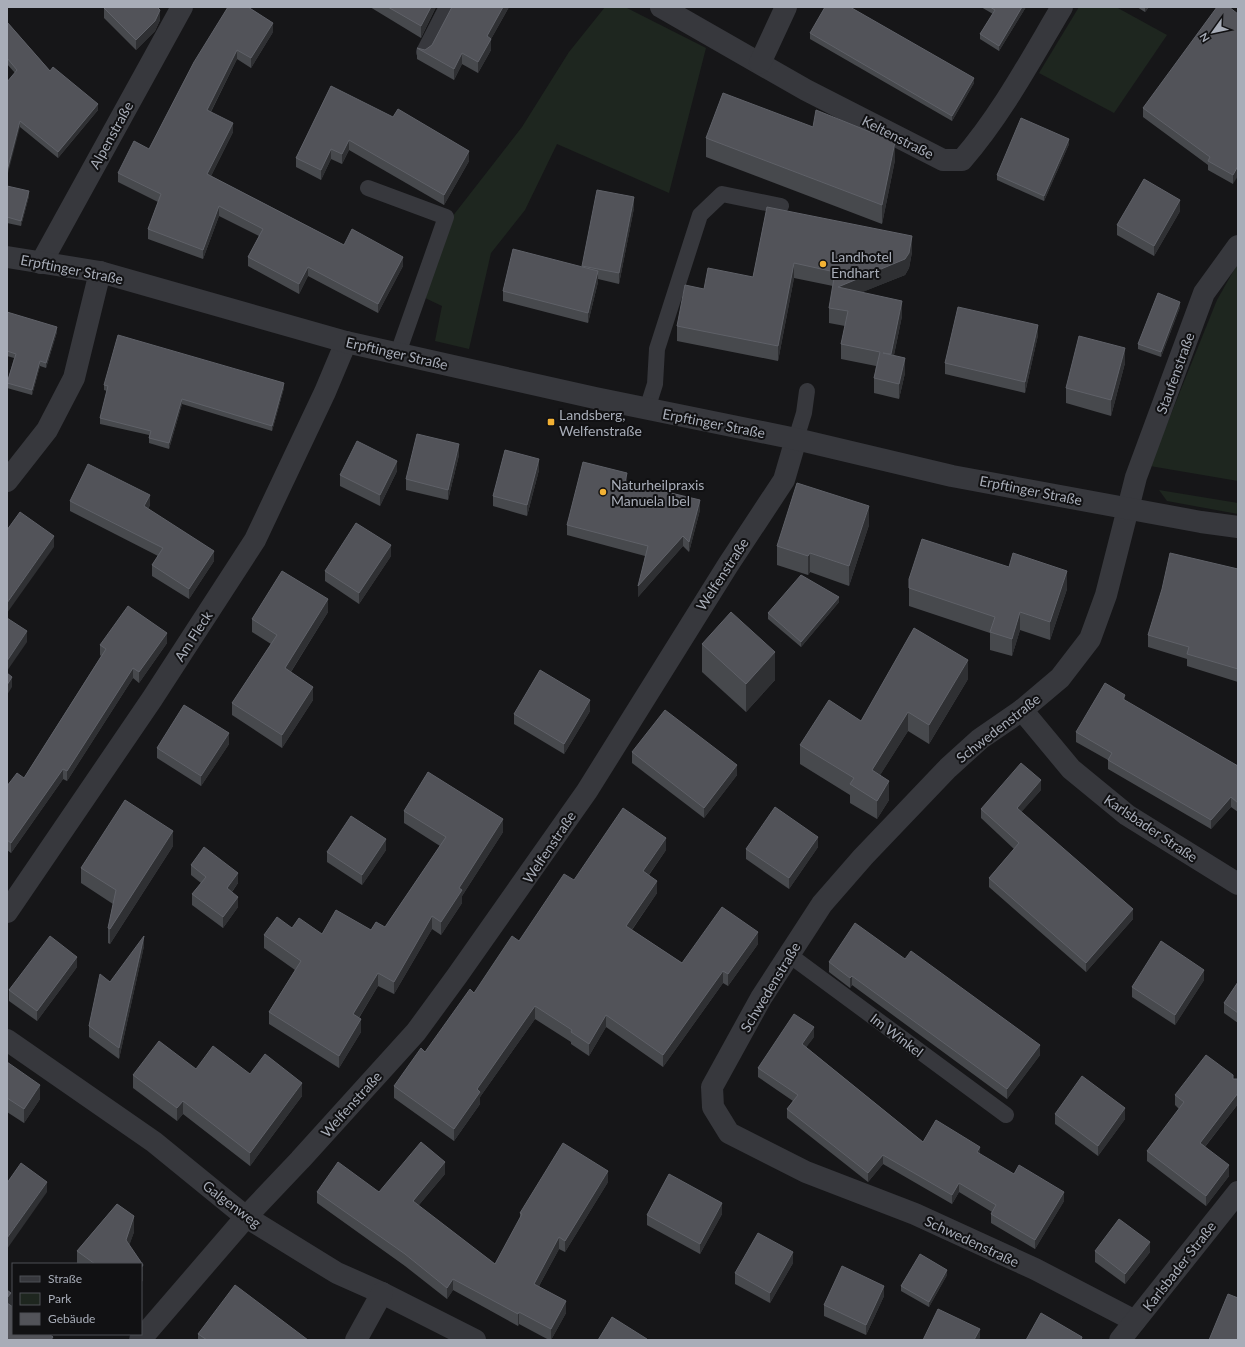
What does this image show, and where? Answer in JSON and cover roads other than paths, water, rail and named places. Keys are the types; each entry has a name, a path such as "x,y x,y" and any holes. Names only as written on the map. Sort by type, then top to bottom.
{"street":[{"name":"Alpenstraße","path":"41,262 182,7"},
{"name":"Keltenstraße","path":"661,7 806,90 943,160 962,160 976,144 1021,76 1062,7"},
{"path":"760,63 786,7"},
{"name":"Staufenstraße","path":"1127,508 1136,477 1204,293 1238,246"},
{"name":"Erpftinger Straße","path":"7,257 100,272 346,342 647,409 796,439 952,476 1201,522 1238,527"},
{"path":"7,481 47,430 74,378 100,272"},
{"name":"Am Fleck","path":"7,912 152,699 255,540 325,392 346,342"},
{"name":"Welfenstraße","path":"140,1340 246,1217 306,1154 416,1032 522,886 587,791 728,565 784,480 796,439"},
{"name":"Schwedenstraße","path":"1127,508 1106,595 1090,639 1060,678 1022,710 980,739 920,796 822,904 788,954 761,998 712,1087 713,1107 729,1132 806,1172 915,1214 1035,1269 1135,1321"},
{"name":"Karlsbader Straße","path":"1022,710 1071,770 1127,815 1238,884"},
{"name":"Galgenweg","path":"7,1040 154,1142 246,1217 337,1273 382,1293 475,1340"},
{"name":"Karlsbader Straße","path":"1121,1340 1238,1192"},
{"path":"356,1340 382,1293"}],"lane":[{"path":"424,52 447,7"},
{"path":"368,188 446,217 398,353"},
{"path":"647,409 655,384 657,349 700,214 722,194 781,206"},
{"path":"796,439 804,413 807,391"},
{"name":"Im Winkel","path":"788,954 1006,1115"}],"place":[{"name":"Landhotel Endhart","path":"823,264"},
{"name":"Landsberg, Welfenstraße","path":"551,422"},
{"name":"Naturheilpraxis Manuela Ibel","path":"603,492"}]}
